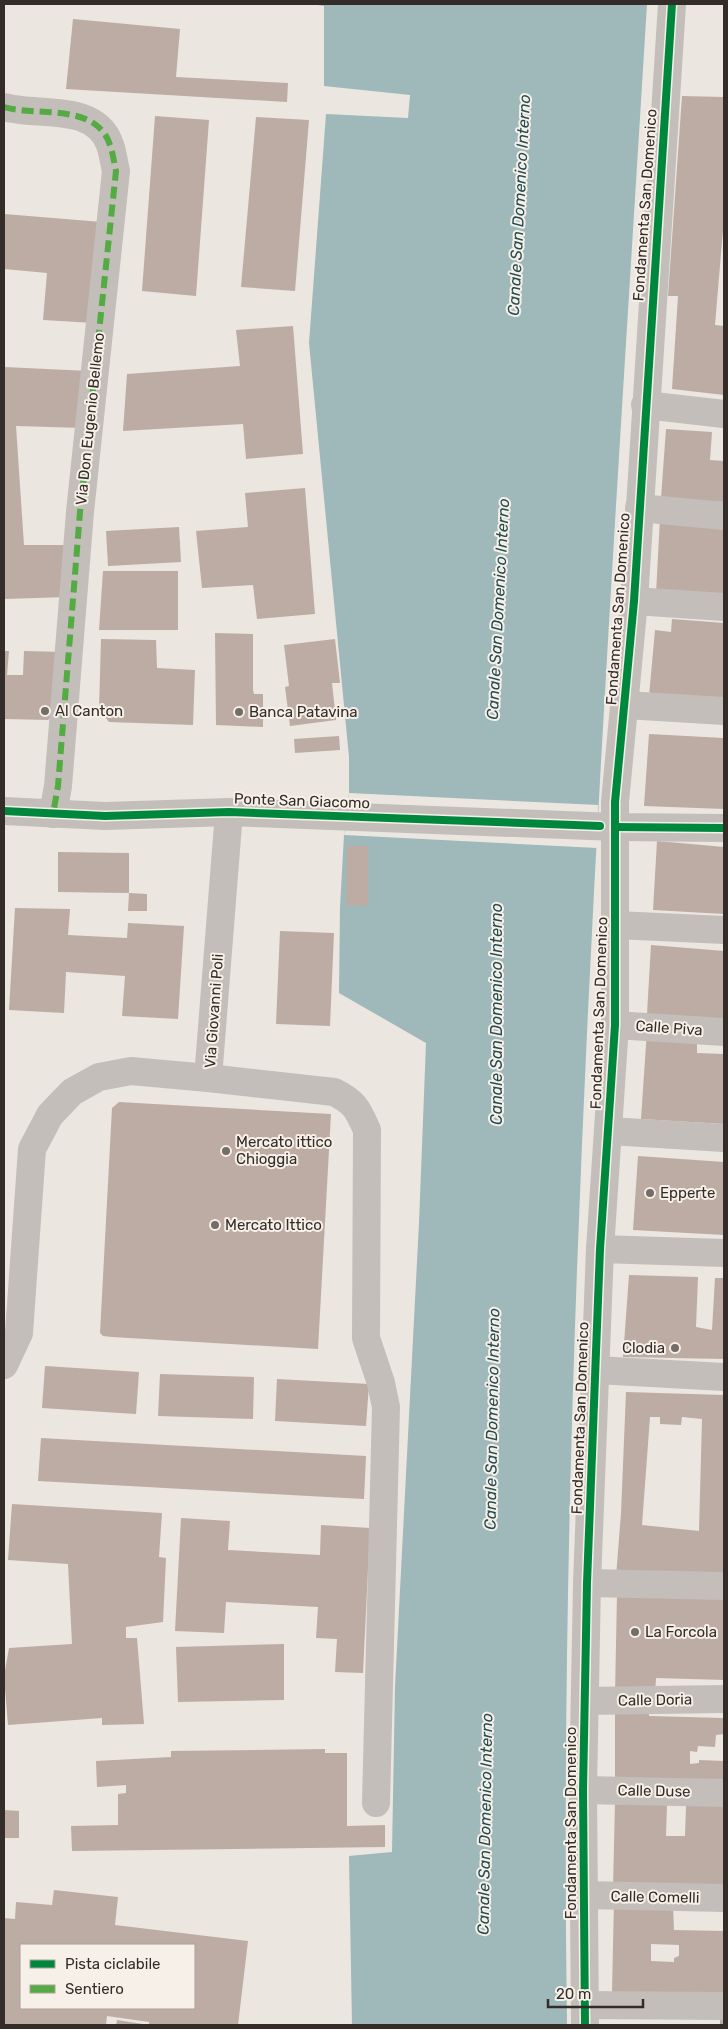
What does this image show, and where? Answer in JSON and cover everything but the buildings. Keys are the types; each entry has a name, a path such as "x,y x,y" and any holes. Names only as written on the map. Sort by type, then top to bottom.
{"street":[{"name":"Fondamenta San Domenico","path":"585,2015 583,1790 587,1583 600,1249 615,1025 616,925 608,826 615,802 634,601 672,4"},
{"name":"Via Don Eugenio Bellemo","path":"4,107 80,116 98,127 110,143 116,171 80,512 58,786 53,814"},
{"path":"645,405 724,414"},
{"path":"639,508 724,516"},
{"path":"634,601 724,607"},
{"path":"625,705 724,711"},
{"name":"Ponte San Giacomo","path":"4,810 105,816 229,812 608,826 724,828"},
{"name":"Via Giovanni Poli","path":"4,1365 19,1334 32,1149 50,1115 72,1092 99,1077 131,1071 208,1078 229,812"},
{"path":"616,925 724,930"},
{"name":"Calle Piva","path":"615,1025 724,1032"},
{"path":"208,1078 334,1092 348,1098 358,1111 368,1130 366,1338 381,1383 386,1407 376,1803"},
{"path":"609,1131 724,1138"},
{"path":"600,1249 724,1253"},
{"path":"596,1370 724,1377"},
{"path":"587,1583 724,1586"},
{"name":"Calle Doria","path":"585,1701 724,1699"},
{"name":"Calle Duse","path":"583,1790 724,1793"},
{"name":"Calle Comelli","path":"585,1895 724,1898"},
{"path":"585,2015 724,2006"}],"water":[{"name":"Canale San Domenico Interno","path":"311,4 647,4 601,761 577,1267 566,1772 567,2025 352,2025 349,1856 392,1852 395,1687 419,1223 426,1043 339,993 340,907 344,835 349,793 349,757 309,343 326,114 408,118 410,95 324,86 324,6"}],"pier":[{"path":"349,793 598,805 597,848 344,835"}],"marked path":[{"path":"4,107 64,114 92,122 103,131 110,145 116,171 80,512 58,786 53,814"}],"cycle path":[{"path":"585,2025 583,1790 587,1583 600,1249 615,1025 615,802 634,601 672,4"},
{"path":"4,811 105,816 229,812 600,826"},
{"path":"615,827 724,828"}],"place":[{"name":"Al Canton","path":"45,711"},
{"name":"Banca Patavina","path":"239,712"},
{"name":"Mercato ittico Chioggia","path":"226,1151"},
{"name":"Epperte","path":"650,1193"},
{"name":"Mercato Ittico","path":"215,1225"},
{"name":"Clodia","path":"675,1348"},
{"name":"La Forcola","path":"635,1632"}]}
